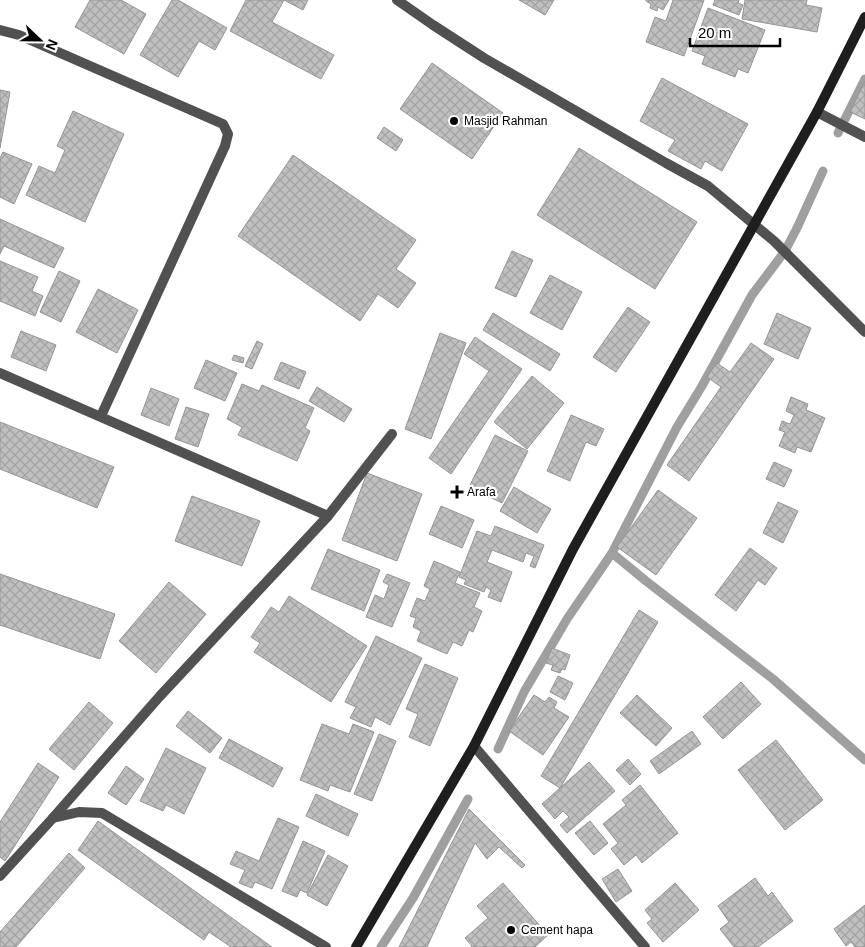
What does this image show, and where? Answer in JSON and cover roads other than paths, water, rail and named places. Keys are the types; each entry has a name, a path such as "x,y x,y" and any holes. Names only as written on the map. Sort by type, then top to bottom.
{"main road":[{"path":"356,947 474,746 573,550 817,112 865,17"}],"street":[{"path":"398,0 433,26 484,58 708,186 785,251 865,332"},
{"path":"0,30 18,35 223,124 228,134 225,146 101,416"},
{"path":"817,112 865,137"},
{"path":"0,373 328,516"},
{"path":"0,876 160,696 328,516 392,434"},
{"path":"474,746 645,947"},
{"path":"52,818 79,812 102,812 326,947"}],"waterway":[{"path":"838,133 865,79"},
{"path":"498,749 524,692 567,619 612,553 677,427 752,295 785,251 823,171"},
{"path":"612,553 773,679 865,760"},
{"path":"381,947 413,898 468,799"}],"place":[{"name":"Masjid Rahman","path":"454,121"},
{"name":"Arafa","path":"457,492"},
{"name":"Cement hapa","path":"511,930"}]}
